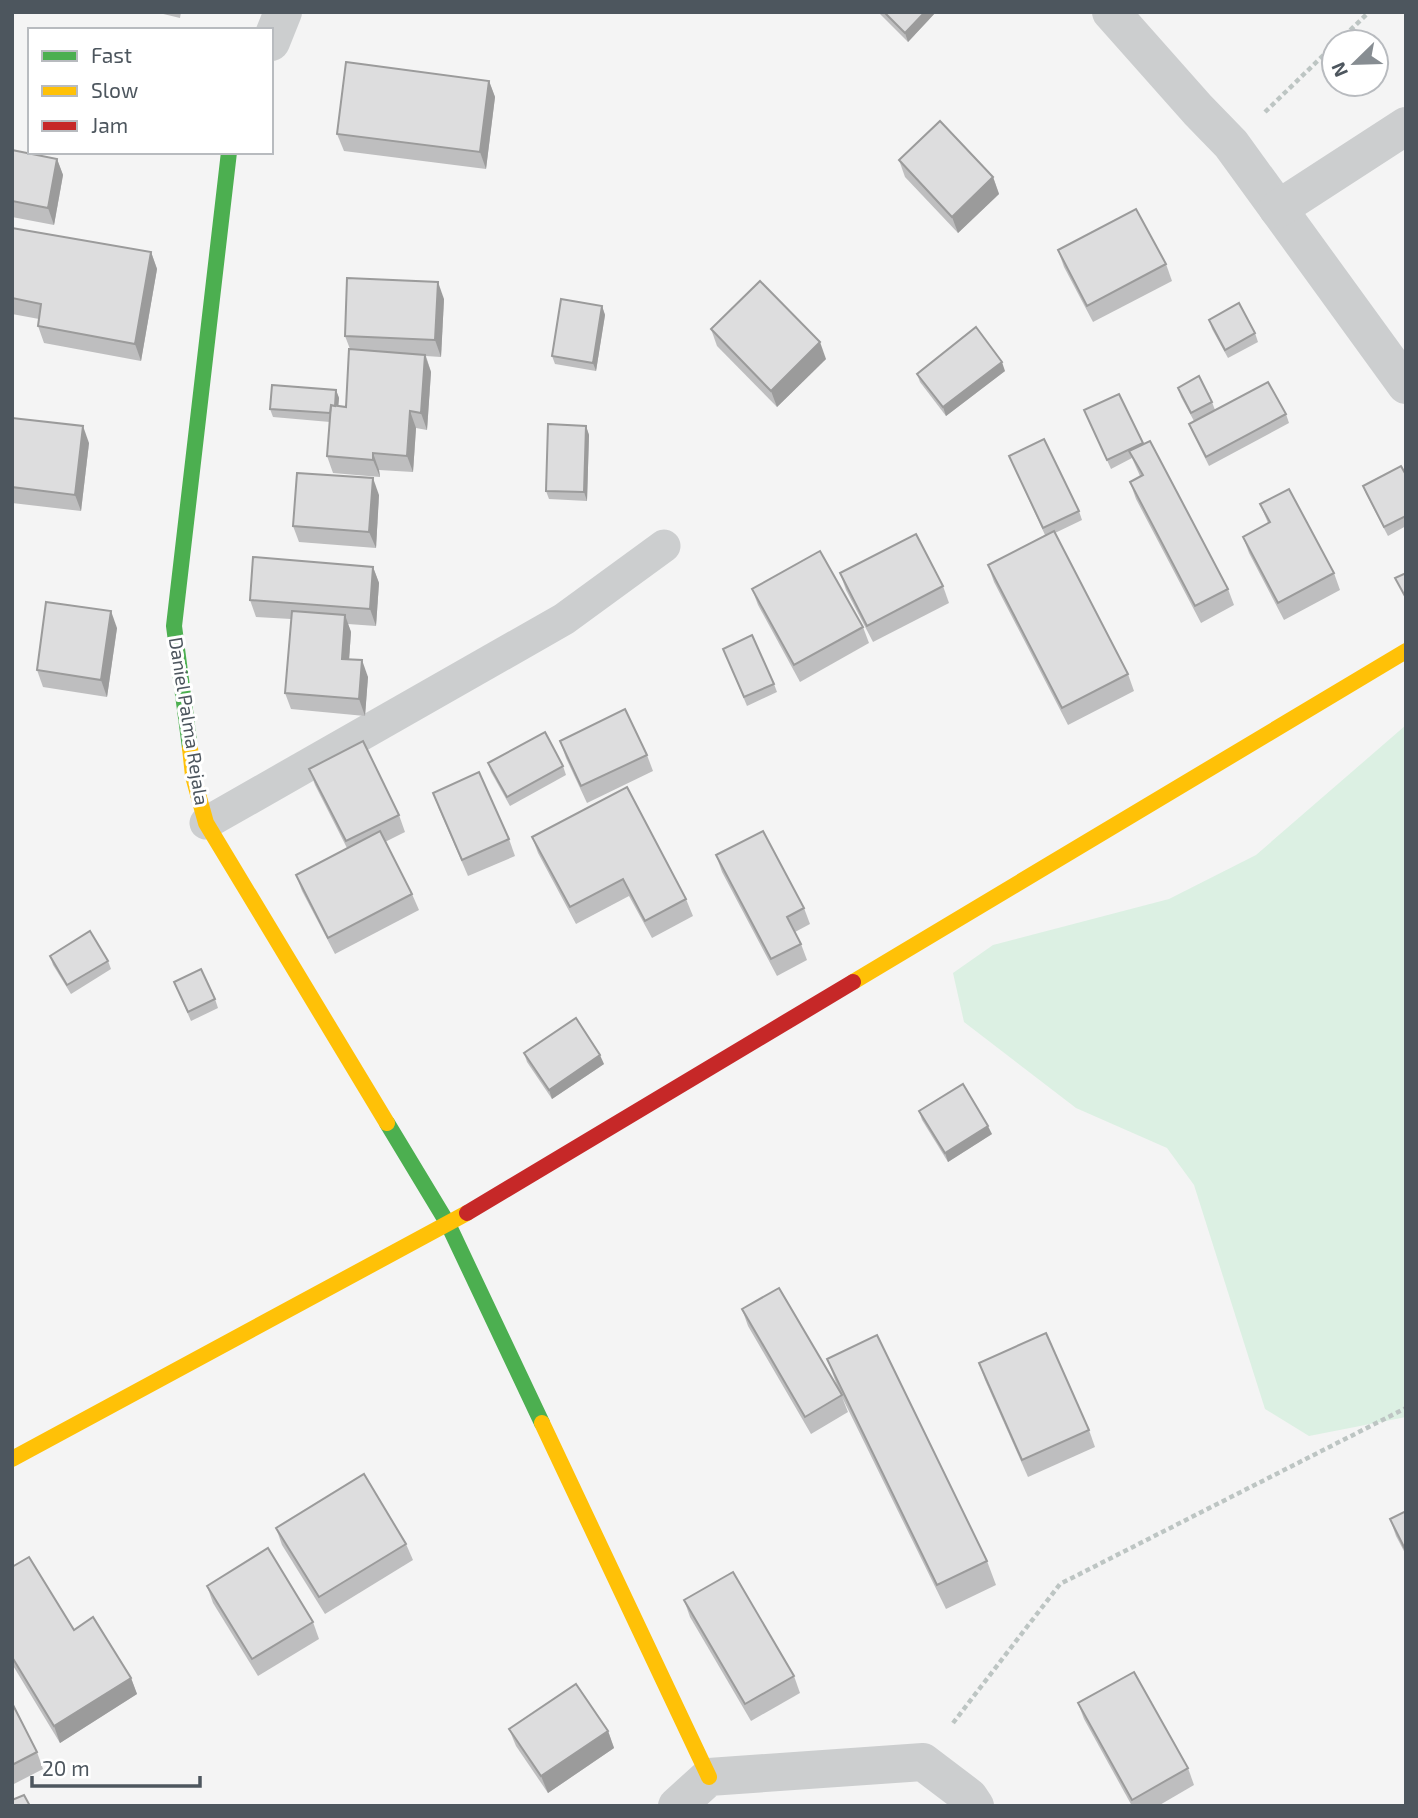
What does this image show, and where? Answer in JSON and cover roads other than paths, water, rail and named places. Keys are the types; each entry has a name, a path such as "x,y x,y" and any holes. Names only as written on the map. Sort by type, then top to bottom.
{"street":[{"path":"273,37 283,12"},
{"path":"1111,12 1231,144 1406,385"},
{"path":"1278,209 1406,126"},
{"name":"Daniel Palma Rejala","path":"229,154 174,626 193,776 205,824 448,1224 709,1777"},
{"path":"12,1459 448,1224 1406,651"},
{"path":"677,1806 709,1777 923,1762 969,1797 975,1806"}],"lane":[{"path":"205,824 564,619 664,546"}]}
